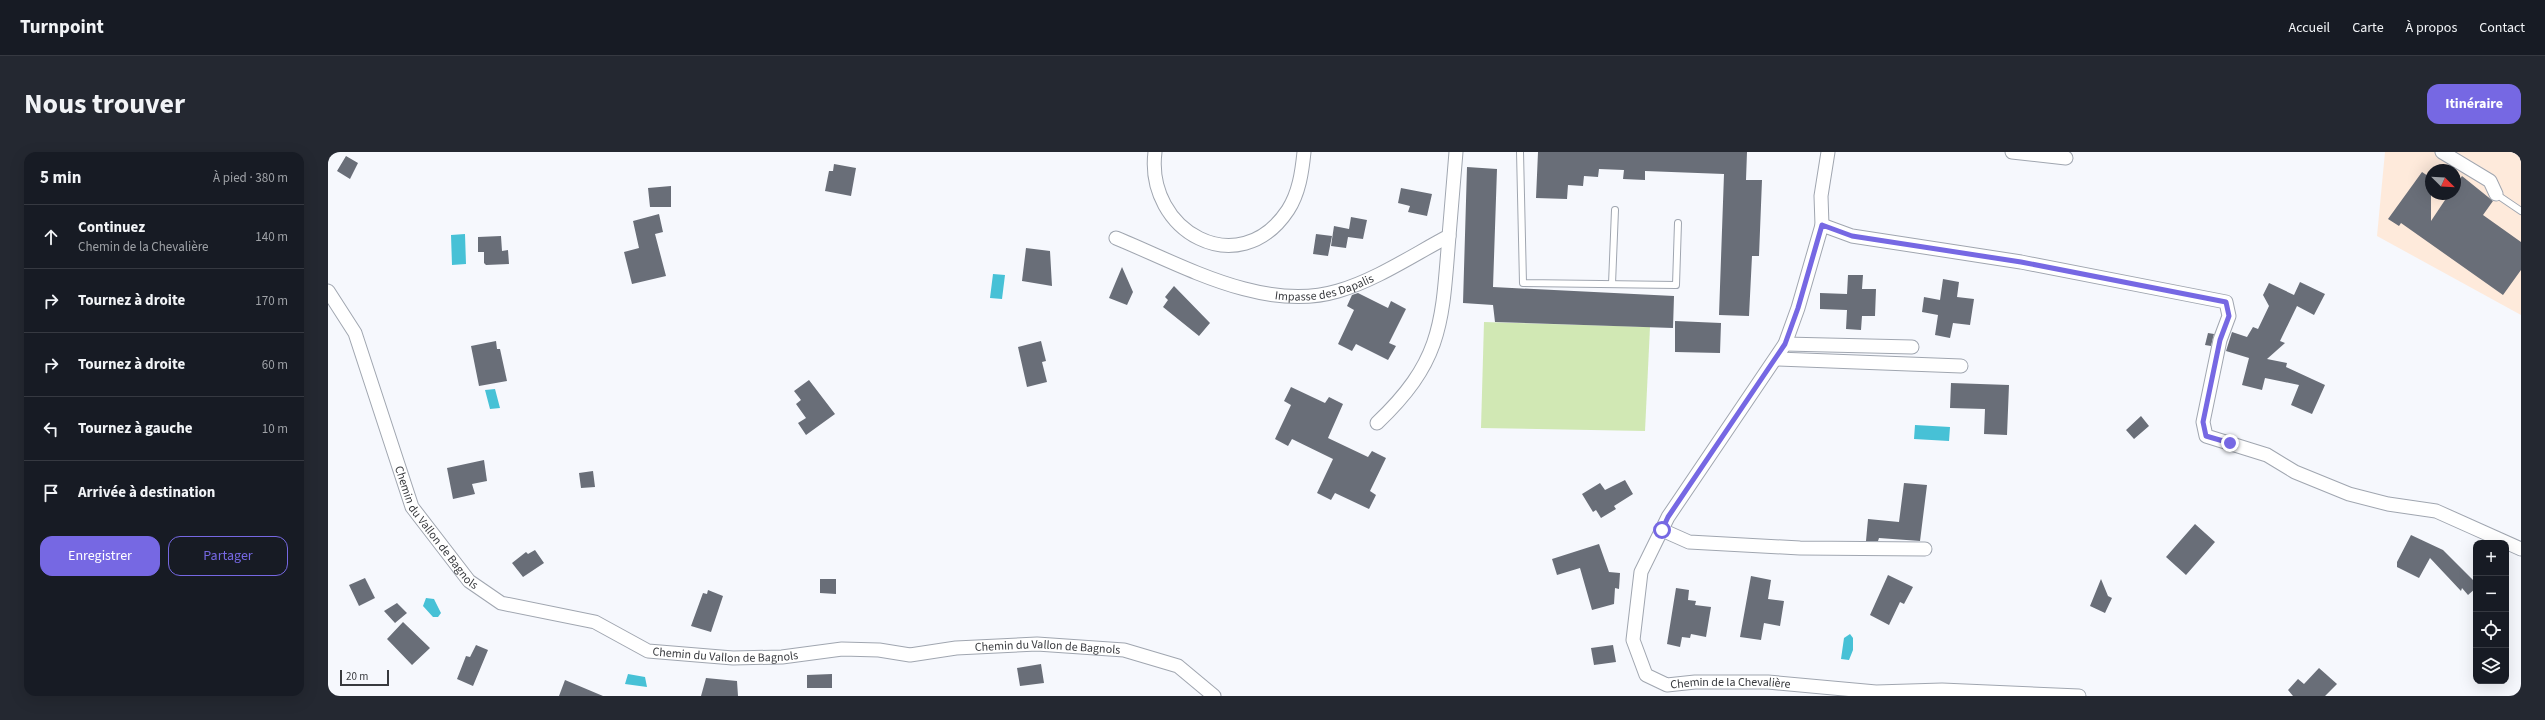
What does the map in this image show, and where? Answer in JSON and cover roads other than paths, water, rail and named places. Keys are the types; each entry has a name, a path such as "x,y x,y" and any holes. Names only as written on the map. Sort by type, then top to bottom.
{"street":[{"path":"1155,152 1155,179 1162,203 1175,221 1192,235 1206,242 1222,246 1239,245 1260,238 1277,224 1296,194 1304,152"},
{"path":"1377,423 1399,402 1419,376 1430,357 1437,338 1444,298 1456,152"},
{"name":"Chemin de la Chevalière","path":"1828,152 1821,196 1822,225 1798,308 1785,344 1668,517 1641,572 1633,640 1646,675 1667,685 1695,682 1768,682 1876,692 1942,690 2079,696"},
{"path":"2012,152 2066,158"},
{"path":"2442,152 2490,181 2496,194"},
{"path":"1822,225 1852,236 2021,262 2226,302 2229,316 2220,340 2203,422 2206,436 2267,455 2295,472 2349,494 2388,504 2436,511 2521,549"},
{"name":"Impasse des Dapalis","path":"1116,238 1231,286 1258,294 1288,296 1336,292 1354,286 1449,236"},
{"name":"Chemin du Vallon de Bagnols","path":"328,291 355,333 412,507 469,580 501,603 595,622 648,652 733,658 782,658 842,649 879,650 910,655 956,648 1037,644 1124,650 1178,666 1214,696"},
{"path":"1785,344 1912,347"},
{"path":"1776,359 1961,366"},
{"path":"1662,530 1689,542 1800,548 1925,549"}],"lane":[{"path":"1520,152 1523,283 1676,285 1678,223"},
{"path":"2496,194 2521,211"},
{"path":"1612,284 1615,210"}],"water":[{"path":"465,234 466,264 452,265 451,235"},
{"path":"993,274 1005,275 1002,299 990,298"},
{"path":"495,389 500,408 490,409 485,390"},
{"path":"1915,425 1950,427 1949,441 1914,439"},
{"path":"426,598 434,599 441,613 438,617 433,617 423,606"},
{"path":"1850,634 1853,638 1853,650 1849,660 1841,659 1844,638"},
{"path":"628,674 645,677 647,687 625,684"}]}
